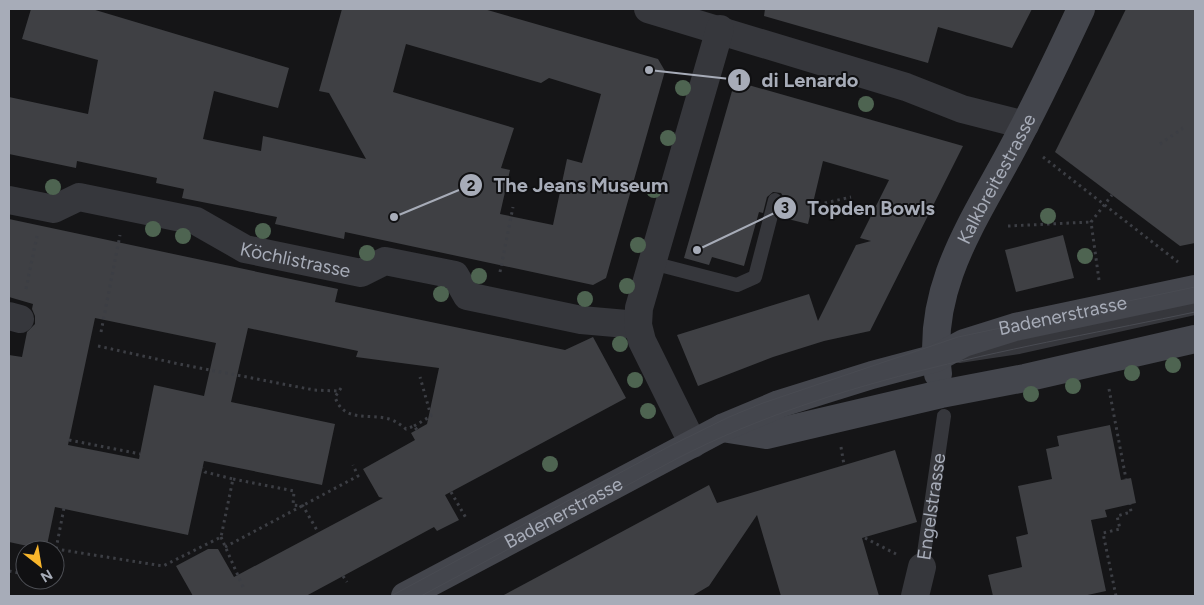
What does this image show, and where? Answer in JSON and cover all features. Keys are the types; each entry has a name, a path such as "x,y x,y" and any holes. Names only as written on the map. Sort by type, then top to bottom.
{"street":[{"path":"648,9 720,29 906,87 962,108 1025,125"},
{"name":"Kalkbreitestrasse","path":"936,358 938,309 954,258 1025,125 1082,9"},
{"path":"693,444 642,341 638,325 639,308 720,29"},
{"name":"Köchlistrasse","path":"9,200 54,209 80,197 196,221 245,249 361,274 386,261 455,275 467,296 581,320 638,325"},
{"name":"Badenerstrasse","path":"405,596 722,428 779,404 872,375 936,358 964,343 1015,326 1189,277"},
{"path":"722,428 766,435 942,405 1025,378 1195,339"},
{"path":"936,358 942,405"},
{"name":"Engelstrasse","path":"915,596 922,567"}],"lane":[{"path":"652,264 737,284 755,277 776,200"},
{"name":"Badenerstrasse","path":"936,358 1019,347 1195,308"},
{"name":"Engelstrasse","path":"922,567 942,405"}],"path":[{"path":"1160,144 1183,128"},
{"path":"1043,157 1104,205 1189,277"},
{"path":"1100,283 1091,222 1112,195"},
{"path":"812,206 851,197"},
{"path":"500,272 513,207"},
{"path":"1008,226 1091,222"},
{"path":"14,318 38,228"},
{"path":"100,332 120,235"},
{"path":"98,346 188,366 314,390 337,391"},
{"path":"341,388 337,391 335,397 337,405 354,416 388,418 396,421 406,430 431,416 420,377"},
{"path":"1108,386 1126,479"},
{"path":"414,426 417,430"},
{"path":"69,440 140,454"},
{"path":"76,446 77,441"},
{"path":"225,547 358,476 353,465"},
{"path":"202,468 205,472 233,479 294,491 293,505 303,506"},
{"path":"233,479 221,537 243,587"},
{"path":"451,492 466,518"},
{"path":"1116,596 1103,533 1120,529 1117,516 1131,512 1130,504"},
{"path":"303,506 318,532"},
{"path":"58,540 64,508"},
{"path":"65,550 163,566 221,537"},
{"path":"865,538 922,567"},
{"path":"343,576 347,582"}],"building":[{"path":"31,9 92,9 289,68 278,108 214,91 203,139 261,151 263,136 366,159 329,93 319,91 342,9 484,9 658,59 665,71 606,278 593,285 345,232 344,239 275,224 277,217 182,198 184,189 156,183 157,178 77,161 76,168 9,154 9,97 88,114 98,60 22,39","holes":["406,44 541,83 549,78 601,94 582,163 567,159 553,225 500,214 510,170 501,168 514,128 393,92"]},
{"path":"765,9 1032,9 1012,48 938,27 928,63 764,16"},
{"path":"1126,9 1195,9 1195,243 1180,246 1055,152"},
{"path":"745,84 963,146 870,331 824,341 773,357 698,386 677,335 809,294 818,321 856,245 871,241 860,238 889,180 823,161 808,224 780,217 784,198 781,193 773,192 767,197 763,213 759,212 744,266 712,257 709,265 684,258 732,91"},
{"path":"9,219 338,289 335,302 565,350 593,337 626,398 445,495 459,520 437,531 434,527 306,596 193,596 176,566 208,549 218,549 234,577 383,498 379,497 363,469 415,440 411,433 427,424 439,368 356,357 358,351 248,328 231,402 335,424 322,485 204,461 188,535 55,507 48,540 15,540 15,543 9,542 9,355 22,357 27,332 35,324 33,304 9,297","holes":["95,318 216,343 204,396 154,385 139,459 68,445"]},
{"path":"1063,235 1074,278 1016,292 1005,250"},
{"path":"1110,425 1121,480 1131,478 1136,503 1105,510 1107,517 1091,520 1106,591 1083,596 993,596 988,575 1022,567 1016,537 1028,534 1018,486 1052,479 1046,449 1059,446 1057,436"},
{"path":"895,450 917,522 862,538 879,596 781,596 757,515 709,586 692,596 502,596 709,485 717,503"}],"tram line":[{"path":"391,596 668,447 729,417 763,403 958,337 1195,287"},
{"path":"421,596 678,458 739,430 802,406 931,368 1195,312"}],"place":[{"name":"di Lenardo","path":"649,70"},
{"name":"The Jeans Museum","path":"394,217"},
{"name":"Topden Bowls","path":"697,250"}]}
